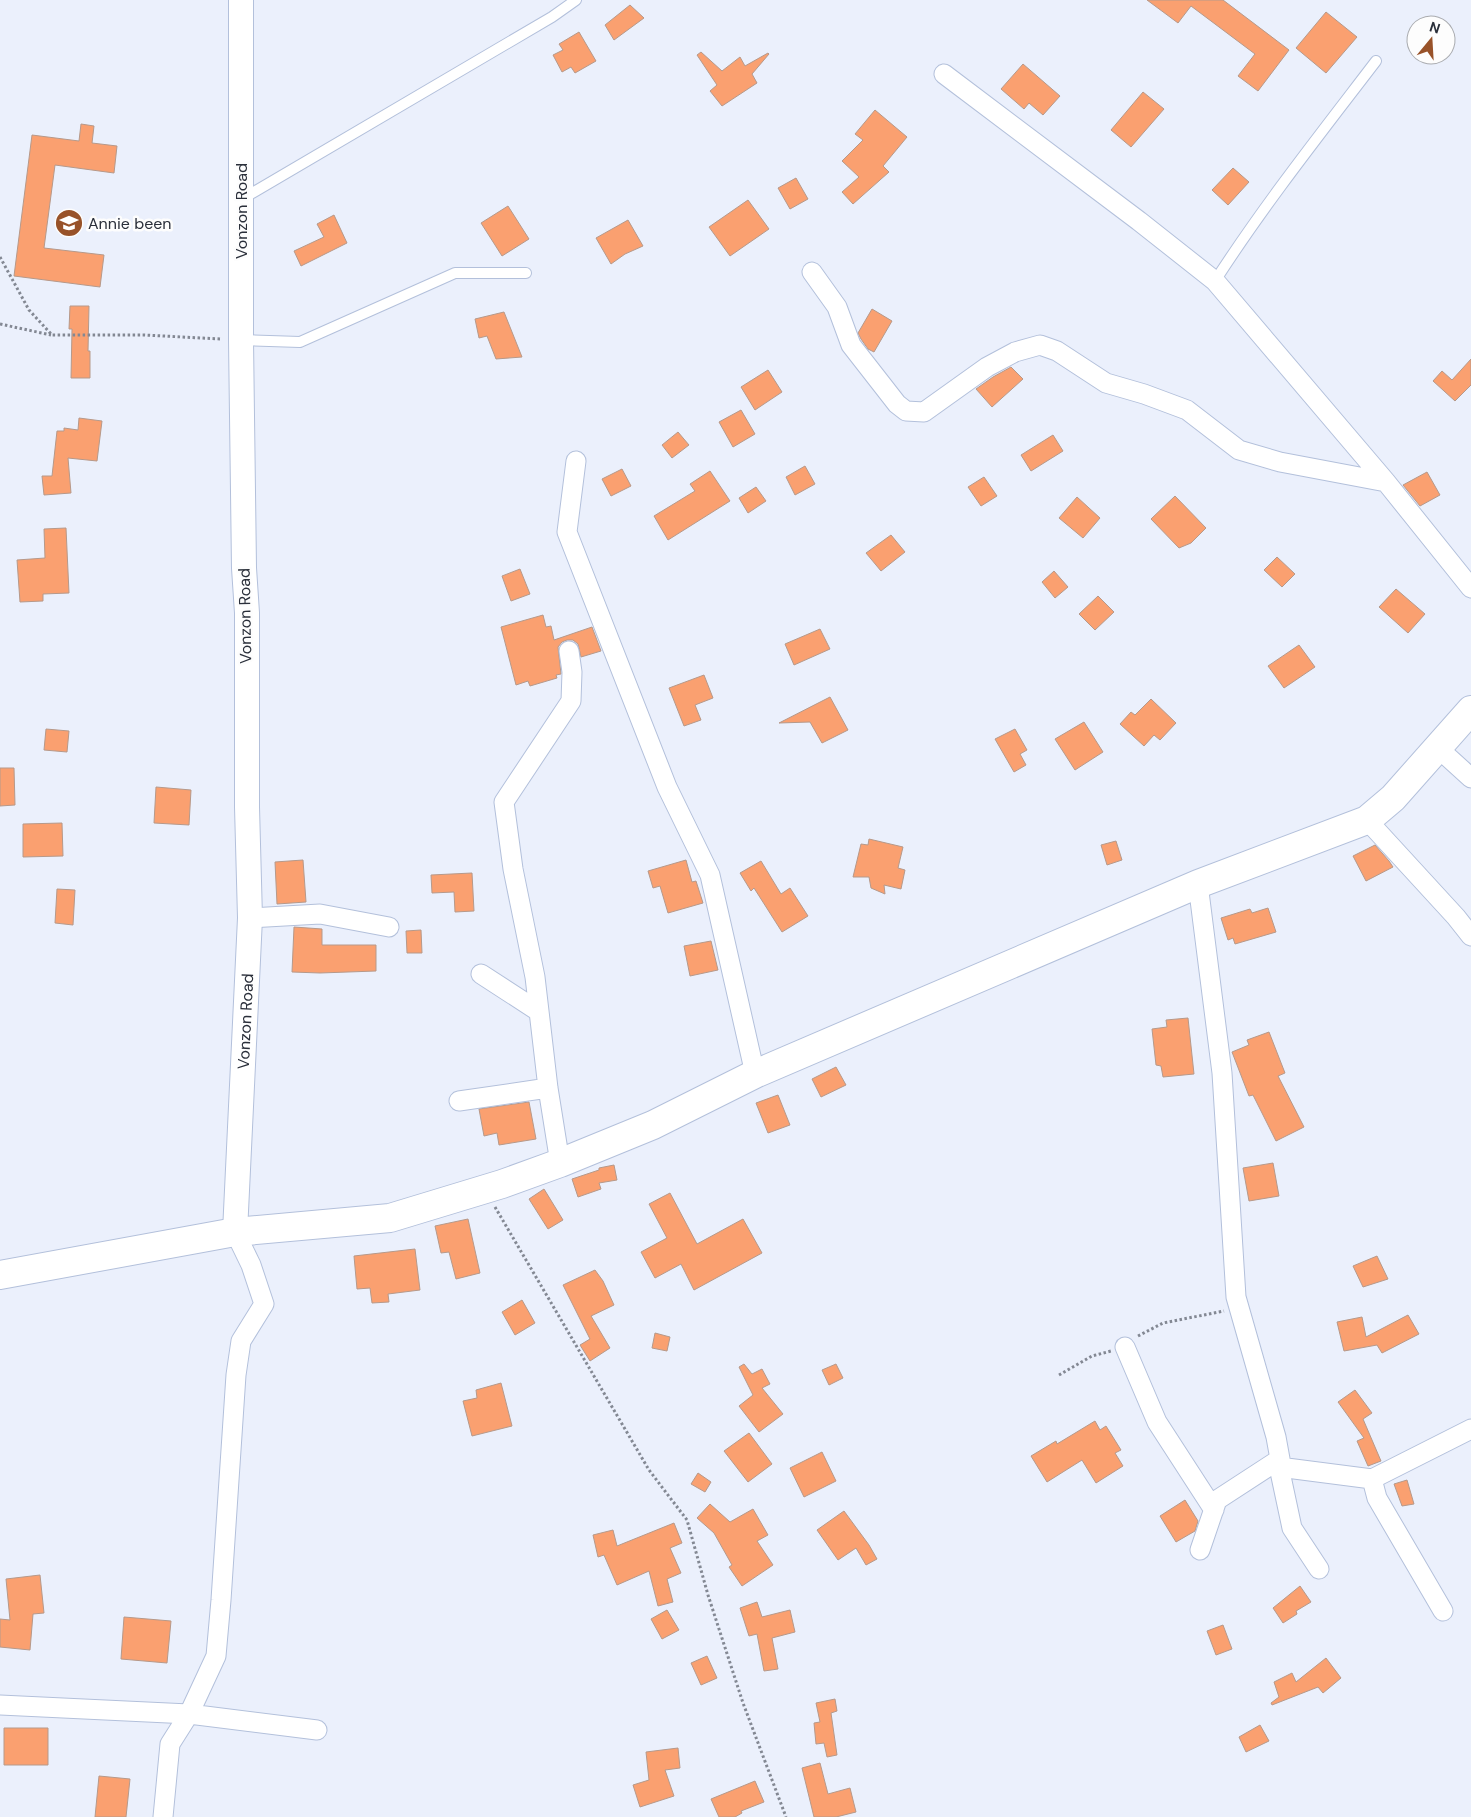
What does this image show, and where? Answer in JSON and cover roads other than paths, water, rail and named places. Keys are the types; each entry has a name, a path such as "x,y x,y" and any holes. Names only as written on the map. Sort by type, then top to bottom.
{"main road":[{"path":"0,1275 235,1232 390,1218 485,1189 560,1163 653,1125 755,1074 1198,884 1367,820 1393,798 1471,710"}],"street":[{"name":"Vonzon Road","path":"235,1232 250,918 247,807 247,613 244,568 241,340 241,0"},
{"path":"944,74 1139,220 1215,281 1386,482 1471,588"},
{"path":"812,272 837,307 851,345 897,404 906,411 924,412 987,367 1015,352 1040,345 1057,352 1106,384 1144,394 1187,410 1239,450 1280,462 1386,482"},
{"path":"576,461 567,532 667,786 710,875 755,1074"},
{"path":"560,1163 548,1088 535,977 513,870 504,802 571,701 572,672 569,652"},
{"path":"1438,748 1471,778"},
{"path":"1367,820 1456,917 1471,936"},
{"path":"1198,884 1222,1073 1236,1298 1276,1437 1279,1463 1292,1528 1319,1569"},
{"path":"250,918 320,914 389,927"},
{"path":"481,974 538,1012"},
{"path":"459,1101 548,1088"},
{"path":"163,1817 170,1744 190,1714 216,1656 236,1375 241,1341 264,1304 252,1265 235,1232"},
{"path":"1125,1348 1157,1422 1214,1510"},
{"path":"1200,1550 1217,1500 1279,1463 1372,1480 1471,1429"},
{"path":"1372,1480 1376,1498 1443,1611"},
{"path":"0,1705 190,1714 317,1730"}],"lane":[{"path":"241,200 552,17 576,0"},
{"path":"1215,281 1271,200 1376,61"},
{"path":"241,340 300,342 455,273 526,272"}],"place":[{"name":"Annie been","path":"69,223"}]}
